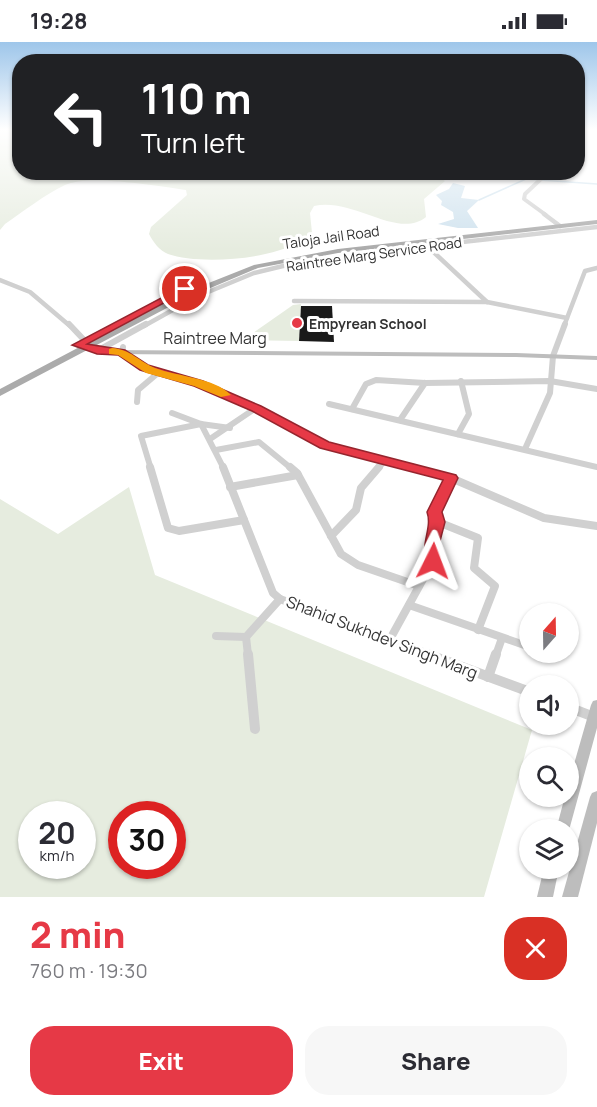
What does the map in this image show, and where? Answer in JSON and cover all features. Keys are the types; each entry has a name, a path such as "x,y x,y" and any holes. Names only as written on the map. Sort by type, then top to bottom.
{"main road":[{"name":"Taloja Jail Road","path":"87,346 227,276 271,262 338,251 597,220"},
{"name":"Raintree Marg","path":"87,346 122,349"},
{"name":"Raintree Marg","path":"87,346 122,349 597,352"},
{"path":"0,386 87,346"},
{"path":"0,393 87,346"},
{"name":"Raintree Marg","path":"555,353 597,358"},
{"path":"566,819 596,713"},
{"path":"570,897 597,797"},
{"path":"545,897 549,879"}],"street":[{"path":"540,180 525,194 524,199 558,225"},
{"name":"Raintree Marg Service Road","path":"106,346 196,297 254,273 320,259 597,227"},
{"path":"428,246 487,302"},
{"path":"525,449 550,393 555,353 585,271 597,268"},
{"path":"0,280 30,292 83,336 87,346"},
{"path":"294,302 487,302 567,318"},
{"path":"122,349 144,368 198,384 256,408 316,442 451,478 532,514 597,526"},
{"path":"137,402 138,390 158,373"},
{"path":"352,409 365,386 371,381 425,383 550,381 597,389"},
{"path":"458,434 469,414 461,381"},
{"path":"400,420 420,394 425,383"},
{"path":"329,404 597,467"},
{"path":"210,439 230,428 256,408"},
{"path":"172,413 201,423 230,428"},
{"path":"201,423 141,436 168,528 176,531 244,520"},
{"name":"Shahid Sukhdev Singh Marg","path":"201,423 216,450 273,593 280,599 519,688"},
{"path":"216,450 259,442 298,475 341,554 352,562 419,586"},
{"path":"331,536 356,510 356,495 386,461"},
{"path":"230,487 298,475"},
{"path":"389,641 433,561 432,541 438,522 435,512 451,478"},
{"path":"438,522 478,538 474,568 495,586 478,630"},
{"path":"255,729 246,637 280,599"},
{"path":"409,605 519,643"},
{"path":"216,636 246,637"},
{"path":"488,677 502,638"},
{"path":"579,710 596,713"}],"shaded area":[{"path":"0,170 12,170 12,180 445,181 424,199 426,217 415,223 402,224 344,207 314,206 310,213 312,233 300,242 284,249 243,258 183,258 162,251 149,234 151,227 187,195 186,190 124,182 90,181 65,185 42,198 0,230"},
{"path":"301,304 299,341 243,340 293,305"},
{"path":"129,487 155,575 519,725 519,735 531,735 527,747 519,747 519,775 484,897 0,897 0,499 58,534"}],"water":[{"path":"453,183 465,186 461,198 479,200 467,211 478,228 458,228 438,224 454,219 453,212 441,205 442,201 436,195 449,189"}],"building":[{"name":"Empyrean School","path":"301,306 332,306 334,342 299,341"}],"waterway":[{"path":"479,200 524,180"},
{"path":"540,180 597,184"}],"slow traffic":[{"path":"112,352 121,352 144,368 184,379 225,395"}],"place":[{"name":"Empyrean School","path":"297,323"}],"route":[{"path":"185,289 78,345 97,351 121,352 144,368 198,384 256,408 309,439 324,445 451,478 435,512 434,517 438,522 432,541 433,561"}]}
